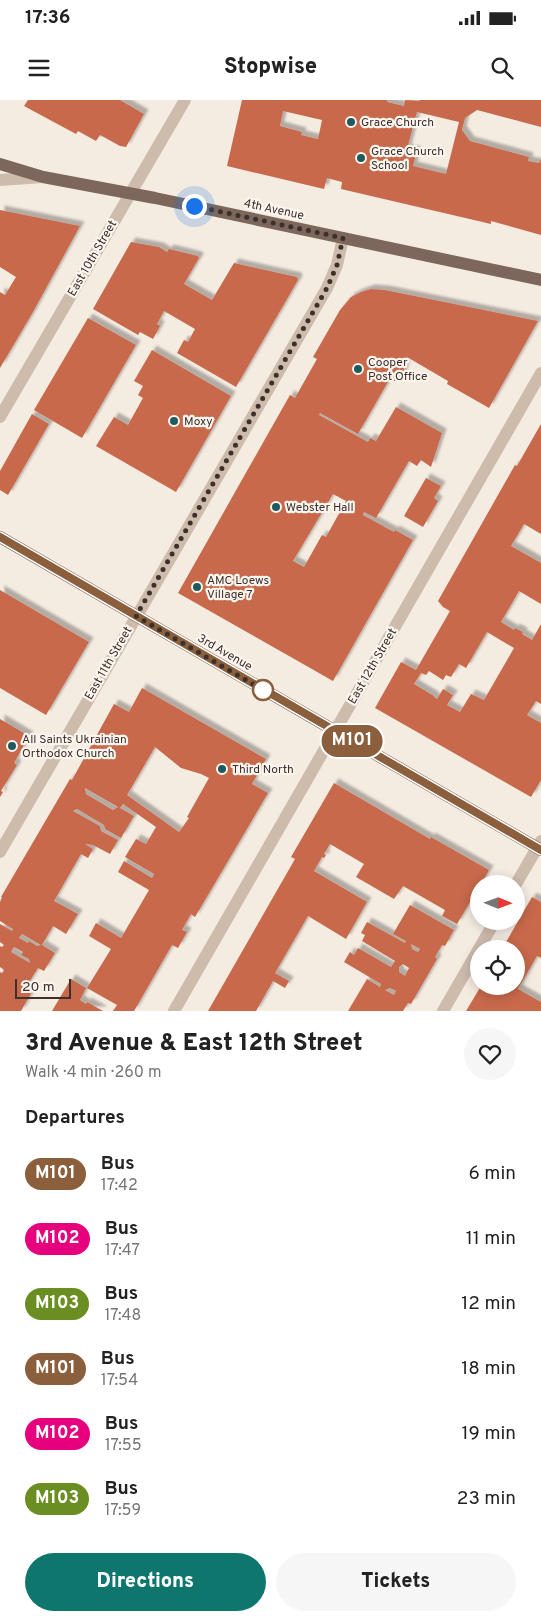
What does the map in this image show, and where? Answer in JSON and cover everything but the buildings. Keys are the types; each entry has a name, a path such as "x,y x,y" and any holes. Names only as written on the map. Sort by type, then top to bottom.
{"main road":[{"path":"0,164 43,177"},
{"name":"4th Avenue","path":"43,177 541,280"},
{"name":"3rd Avenue","path":"0,538 334,731 540,846"}],"street":[{"name":"East 10th Street","path":"0,417 185,100"},
{"name":"4th Avenue","path":"0,180 43,177"},
{"name":"East 11th Street","path":"0,852 327,288 337,265 343,238"},
{"name":"East 12th Street","path":"174,1011 541,373"},
{"path":"522,875 540,846"},
{"path":"443,1011 489,930"}],"bus line":[{"name":"M101","path":"0,537 541,850"}],"place":[{"name":"Grace Church","path":"351,122"},
{"name":"Grace Church School","path":"361,158"},
{"name":"Cooper Post Office","path":"358,369"},
{"name":"Moxy","path":"174,421"},
{"name":"Webster Hall","path":"276,507"},
{"name":"AMC Loews Village 7","path":"197,587"},
{"name":"All Saints Ukrainian Orthodox Church","path":"12,746"},
{"name":"Third North","path":"222,769"}],"route":[{"path":"194,206 343,238 337,265 327,288 136,616 270,694 263,690"}]}
